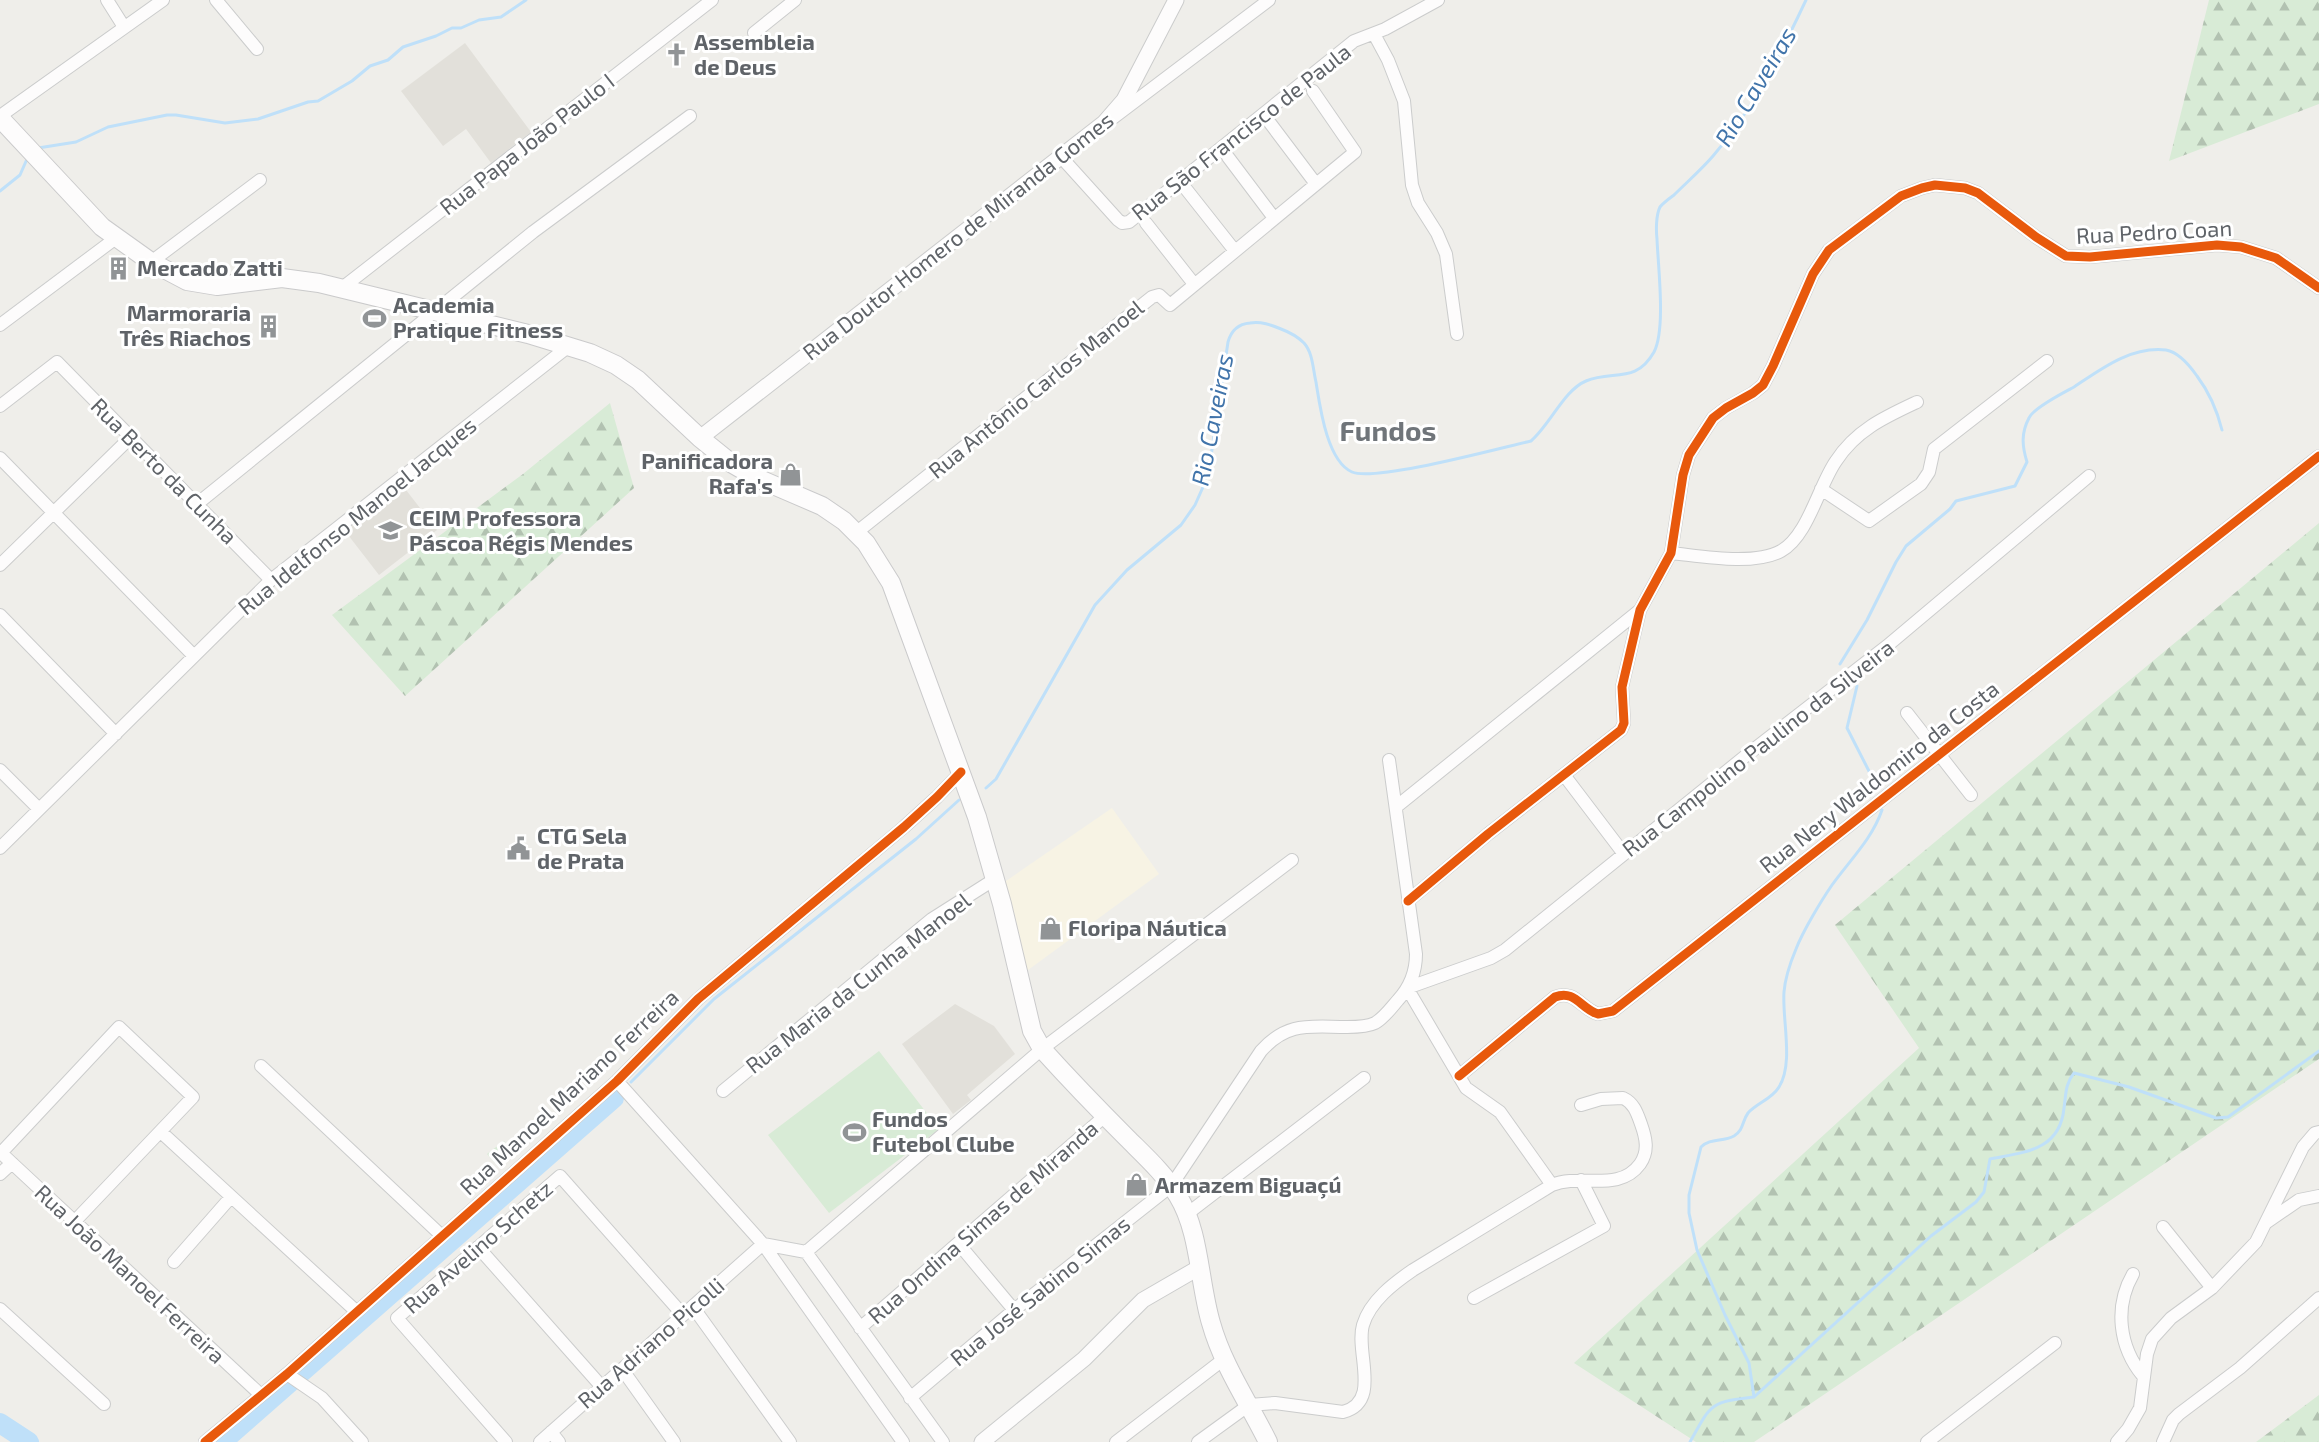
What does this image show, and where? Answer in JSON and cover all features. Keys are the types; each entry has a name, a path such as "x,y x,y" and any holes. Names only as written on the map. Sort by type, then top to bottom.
{"main road":[{"path":"0,117 102,227 151,262 176,276 197,284 229,285 282,278 342,288 590,353 628,372 700,438 744,471 822,506 857,532 891,583 977,817 995,879 1032,1031 1042,1049 1171,1186 1187,1214 1210,1322 1224,1359 1268,1442"}],"street":[{"path":"107,0 124,27"},
{"path":"0,117 163,0"},
{"path":"216,0 257,50"},
{"name":"Rua Papa João Paulo I","path":"342,288 712,0"},
{"path":"754,33 795,0"},
{"name":"Rua Doutor Homero de Miranda Gomes","path":"700,438 1104,123 1124,100 1176,0"},
{"path":"1104,123 1129,107 1269,0"},
{"name":"Rua São Francisco de Paula","path":"1062,158 1118,220 1122,223 1129,222 1354,41 1374,34 1438,0"},
{"path":"1374,34 1388,60 1404,101 1412,185 1418,202 1437,233 1446,254 1457,334"},
{"name":"Rua Antônio Carlos Manoel","path":"857,532 1152,297 1159,295 1170,305 1354,152 1312,91"},
{"path":"197,504 533,232 690,116"},
{"path":"1270,123 1316,184"},
{"path":"1228,157 1275,218"},
{"path":"151,262 260,180"},
{"name":"Rua Pedro Coan","path":"1640,610 1671,553 1685,465 1706,428 1719,413 1762,385 1773,366 1813,274 1829,250 1873,216 1911,192 1935,185 1965,188 1978,193 2036,237 2066,256 2090,257 2217,245 2241,247 2276,258 2319,288"},
{"path":"1185,189 1235,251"},
{"path":"1146,223 1194,284"},
{"path":"0,325 116,238"},
{"name":"Rua Idelfonso Manoel Jacques","path":"0,848 271,580 569,346"},
{"path":"1821,489 1869,521 1921,484 1929,472 1934,449 2047,361"},
{"name":"Rua Berto da Cunha","path":"0,406 57,362 271,580"},
{"path":"1671,553 1730,558 1756,557 1780,551 1802,526 1839,455 1862,431 1917,402"},
{"path":"0,565 131,437"},
{"name":"Rua Nery Waldomiro da Costa","path":"1459,1076 1555,997 1564,994 1572,996 1598,1014 1613,1011 2319,456"},
{"path":"0,458 194,656"},
{"name":"Rua Campolino Paulino da Silveira","path":"1407,988 1498,955 1748,754 1887,646 2089,476"},
{"path":"1408,901 1488,834 1621,730 1624,723 1622,687 1640,610"},
{"path":"1396,807 1640,610"},
{"path":"0,615 116,734"},
{"path":"1907,713 1971,795"},
{"path":"1389,760 1416,962 1407,988 1466,1088 1500,1112 1552,1185"},
{"path":"0,770 39,809"},
{"name":"Rua Manoel Mariano Ferreira","path":"211,1440 617,1081 698,999 904,827 938,797 961,772"},
{"path":"1564,775 1624,854"},
{"path":"807,1252 1042,1049 1292,860"},
{"name":"Rua Maria da Cunha Manoel","path":"723,1091 932,920 995,879"},
{"name":"Rua José Sabino Simas","path":"910,1398 1014,1310 1171,1186 1273,1038 1281,1032 1303,1027 1357,1027 1374,1023 1407,988"},
{"path":"0,1153 119,1027 193,1097 74,1222"},
{"path":"261,1066 442,1236"},
{"path":"1187,1214 1364,1078"},
{"path":"617,1081 763,1244 903,1442"},
{"path":"1198,1442 1249,1405 1275,1403 1343,1412 1356,1406 1364,1394 1365,1386 1362,1333 1364,1323 1374,1305 1394,1285 1413,1270 1552,1185 1568,1180 1612,1180 1626,1177 1639,1166 1647,1150 1644,1132 1629,1101 1623,1098 1601,1099 1581,1106"},
{"name":"Rua Ondina Simas de Miranda","path":"860,1328 1105,1116"},
{"path":"161,1132 357,1312"},
{"path":"2117,1442 2128,1429 2140,1408 2149,1347 2157,1332 2171,1318 2212,1288 2256,1242 2303,1147 2315,1133 2319,1132"},
{"name":"Rua João Manoel Ferreira","path":"0,1153 261,1395"},
{"path":"0,1174 12,1163"},
{"name":"Rua Avelino Schetz","path":"506,1442 397,1318 560,1176 688,1311"},
{"path":"1474,1298 1604,1226 1581,1180"},
{"path":"2264,1224 2299,1200 2319,1196"},
{"path":"174,1262 231,1197"},
{"path":"2163,1227 2212,1288"},
{"path":"958,1243 1014,1310"},
{"path":"763,1244 807,1252 942,1442"},
{"name":"Rua Adriano Picolli","path":"540,1442 555,1437 602,1387 763,1244"},
{"path":"478,1247 602,1387"},
{"path":"982,1442 1084,1359 1143,1300 1200,1267"},
{"path":"2133,1274 2122,1298 2122,1328 2128,1354 2143,1376"},
{"path":"2163,1442 2173,1420 2179,1414 2240,1368 2319,1298"},
{"path":"0,1309 104,1404"},
{"path":"688,1311 790,1442"},
{"path":"1927,1442 2055,1343"},
{"path":"1116,1442 1224,1359"},
{"path":"622,1369 674,1442"},
{"path":"288,1374 322,1398 362,1442"}],"shaded area":[{"path":"465,43 531,132 491,163 466,129 443,146 401,91"},
{"name":"CEIM Professora Páscoa Régis Mendes","path":"403,486 437,530 379,575 345,531"},
{"name":"Floripa Náutica","path":"1112,808 1159,874 1024,973 1003,883"},
{"path":"955,1004 994,1026 1015,1054 967,1095 971,1100 953,1114 902,1044"}],"green space":[{"path":"2209,0 2319,0 2319,104 2169,161"},
{"path":"610,403 634,488 405,696 332,615 523,474"},
{"path":"2319,523 2319,1059 1754,1442 1696,1442 1574,1363 1919,1048 1835,925"},
{"name":"Fundos Futebol Clube","path":"879,1051 939,1129 829,1213 768,1135"},
{"path":"504,1141 511,1150 495,1163 487,1154"},
{"path":"2319,1395 2319,1442 2256,1442"}],"waterway":[{"path":"38,148 76,142 108,127 167,115 225,123 258,119 308,102 318,101 352,81 370,66 388,60 403,47 452,28 461,28 479,20 501,17 526,0"},
{"name":"Rio Caveiras","path":"986,788 996,779 1095,605 1127,570 1181,525 1195,505 1203,487 1211,456 1228,342 1236,329 1246,324 1266,324 1290,333 1304,343 1311,357 1326,432 1336,457 1352,472 1365,474 1411,468 1531,441 1578,386 1596,378 1632,372 1647,362 1654,352 1660,328 1660,281 1656,227 1660,207 1708,161 1741,120 1776,61 1806,0"},
{"path":"0,191 20,175 27,159"},
{"path":"1840,664 1867,620 1906,546 1950,509 1956,501 2015,486 2027,462 2023,440 2026,424 2032,414 2049,401 2117,360 2141,352 2166,350 2183,360 2201,382 2218,415 2222,430"},
{"path":"1857,686 1847,728 1872,777"},
{"name":"Rio Caveiras","path":"631,1082 714,999 916,839 959,800"},
{"path":"1754,1397 1749,1363 1697,1250 1689,1213 1689,1195 1701,1147 1708,1142 1730,1138 1737,1134 1748,1113 1779,1087 1786,1066 1784,992 1792,959 1818,908 1832,885 1867,840 1882,810"},
{"path":"1690,1442 1713,1407 1728,1401 1754,1397 1931,1236 1976,1202 1984,1192 1990,1159 2027,1151 2048,1141 2056,1133 2061,1122 2067,1085 2074,1073 2129,1087 2216,1118 2228,1117 2319,1051"},
{"name":"Rio Caveiras","path":"222,1442 614,1098"},
{"name":"Rio Caveiras","path":"0,1423 29,1442"}],"cycle path":[{"path":"1408,901 1488,834 1621,730 1624,723 1622,687 1640,610 1671,553 1683,475 1689,455 1713,418 1763,385 1813,274 1829,250 1901,196 1935,185 1965,188 1978,193 2036,237 2066,256 2090,257 2217,245 2241,247 2276,258 2319,288"},
{"path":"1459,1076 1555,997 1568,996 1598,1014 1613,1011 2319,456"},
{"path":"205,1442 287,1374 617,1081 698,999 904,827 961,772"}],"place":[{"name":"Assembleia de Deus","path":"676,55"},
{"name":"Mercado Zatti","path":"119,268"},
{"name":"Academia Pratique Fitness","path":"375,318"},
{"name":"Marmoraria Três Riachos","path":"269,326"},
{"name":"Panificadora Rafa's","path":"791,474"},
{"name":"CEIM Professora Páscoa Régis Mendes","path":"391,531"},
{"name":"CTG Sela de Prata","path":"519,849"},
{"name":"Floripa Náutica","path":"1050,928"},
{"name":"Fundos Futebol Clube","path":"854,1132"},
{"name":"Armazem Biguaçú","path":"1137,1185"}],"district":[{"name":"Fundos","path":"1388,431"}]}
